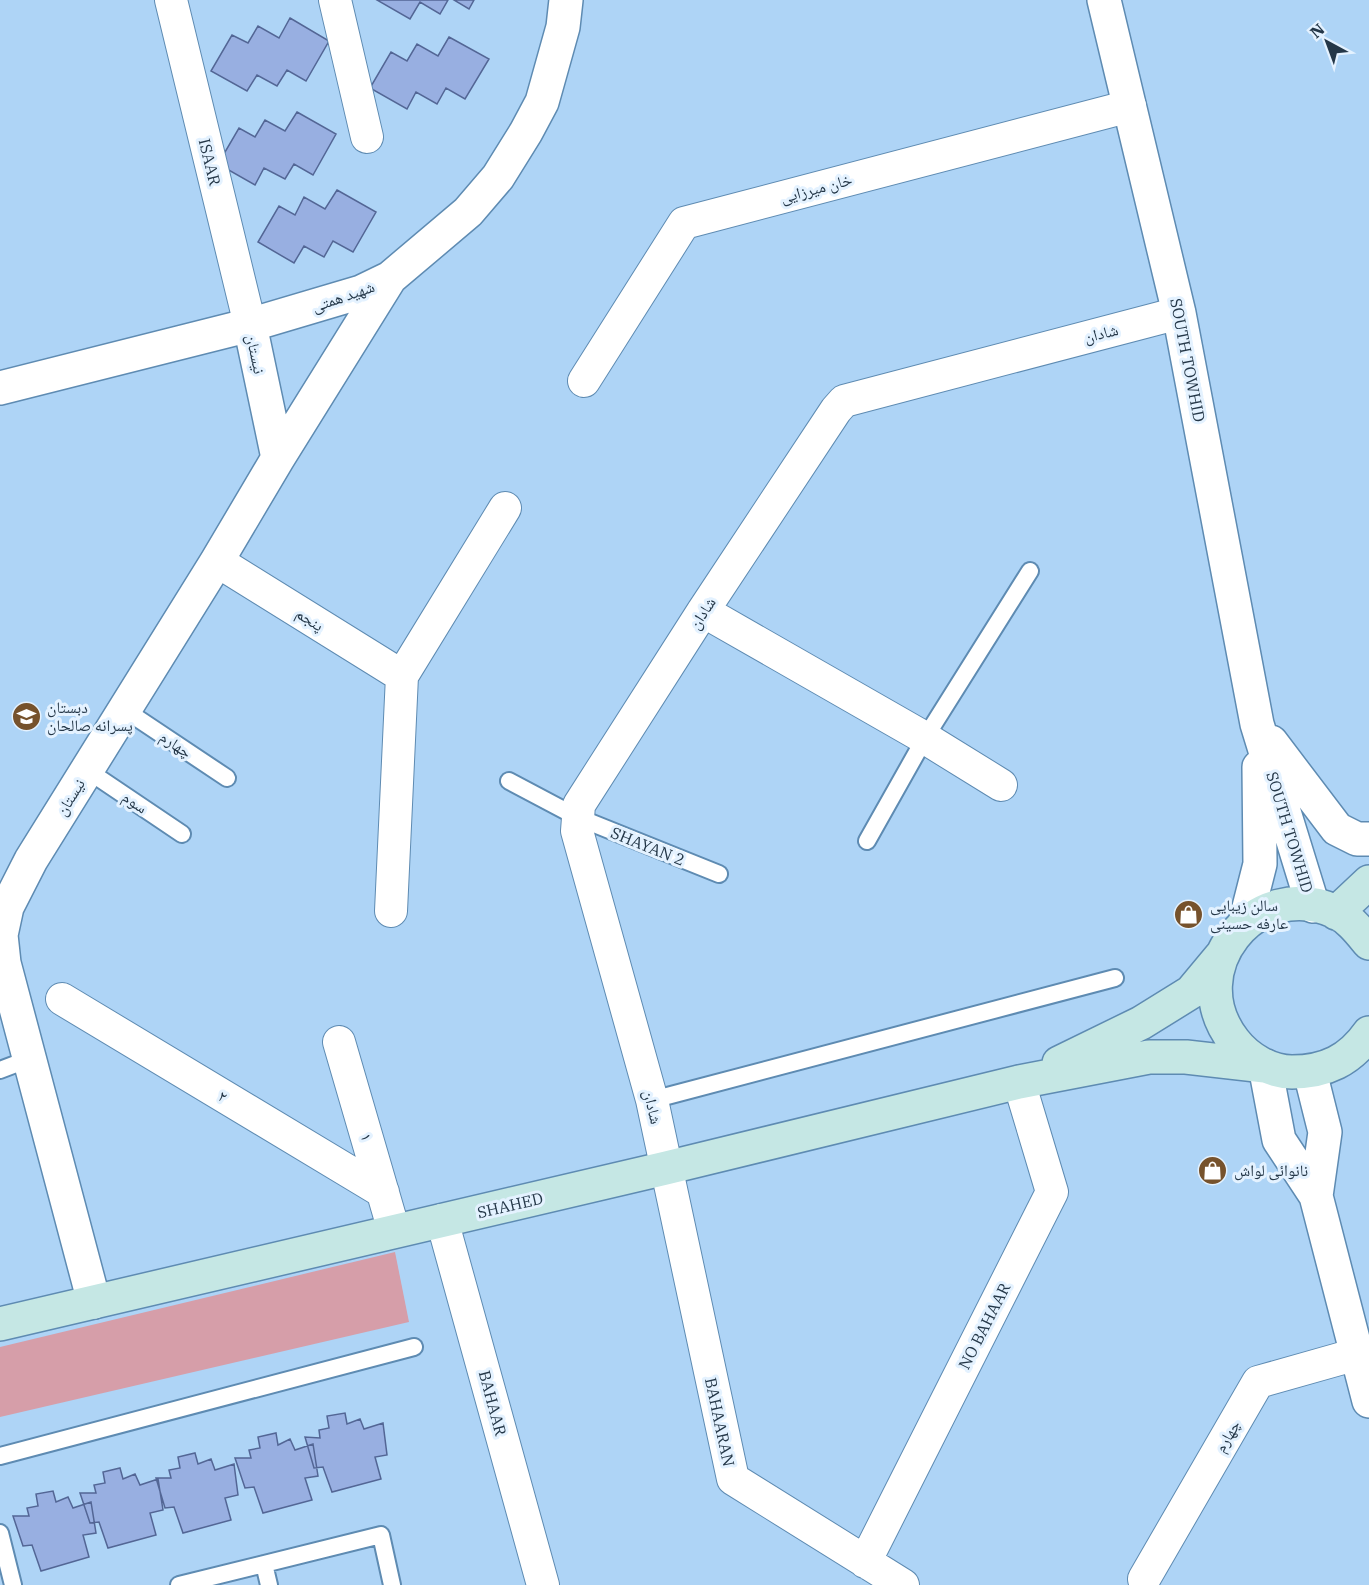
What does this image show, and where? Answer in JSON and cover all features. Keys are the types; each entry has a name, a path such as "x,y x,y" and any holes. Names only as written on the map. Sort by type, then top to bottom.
{"main road":[{"path":"1324,909 1369,882"},
{"path":"1265,1066 1241,1051 1224,1028 1215,1001 1216,972 1226,945 1245,923 1266,911 1289,905 1324,909 1355,926 1369,943"},
{"path":"1019,1082 1142,1023 1191,992 1224,952"},
{"path":"1019,1082 1149,1057 1186,1056 1265,1066 1288,1072 1310,1072 1336,1064 1359,1047 1369,1033"},
{"name":"SHAHED","path":"0,1324 666,1168 1019,1082"}],"street":[{"name":"ISAAR","path":"171,0 250,325"},
{"path":"335,0 367,137"},
{"name":"شهید همتی","path":"0,388 250,325 362,292 390,278 468,212 498,177 542,102 562,27 566,0"},
{"name":"SOUTH TOWHID","path":"1104,0 1179,313 1257,724 1261,811 1260,864 1245,923"},
{"name":"خان میرزایی","path":"584,381 684,223 1130,106"},
{"path":"278,458 390,278"},
{"name":"شادان","path":"666,1168 652,1100 577,831 579,804 703,611 844,401 1179,313"},
{"name":"نيستان","path":"94,1302 15,1065 2,928 7,907 31,860 217,561 278,458 250,325"},
{"path":"391,911 402,676 505,508"},
{"name":"پنجم","path":"217,561 402,676"},
{"path":"703,611 925,738 1001,785"},
{"path":"1257,724 1336,829 1357,839 1369,839"},
{"name":"SOUTH TOWHID","path":"1257,724 1324,909"},
{"name":"۲","path":"62,999 383,1192"},
{"name":"۱","path":"339,1042 394,1232"},
{"path":"1265,1066 1279,1140 1316,1196 1369,1401"},
{"path":"1310,1072 1325,1132 1316,1196"},
{"name":"NO BAHAAR","path":"865,1562 1052,1192 1019,1082"},
{"name":"BAHAARAN","path":"666,1168 733,1479 903,1585"},
{"name":"BAHAAR","path":"442,1220 543,1585"},
{"name":"چهارم","path":"1144,1579 1258,1382 1357,1354"}],"lane":[{"path":"867,841 925,738 1030,571"},
{"name":"چهارم","path":"125,710 227,778"},
{"name":"سوم","path":"87,770 182,834"},
{"name":"SHAYAN 2","path":"509,781 577,817 719,874"},
{"path":"652,1100 1115,978"},
{"path":"0,1456 414,1347"},
{"path":"0,1533 13,1585"},
{"path":"179,1585 381,1535 392,1585"},
{"path":"264,1564 269,1585"}],"shaded area":[{"path":"395,1252 409,1322 0,1417 0,1347"}],"building":[{"path":"377,0 448,0 440,14 420,2 410,19"},
{"path":"454,0 474,0 469,9"},
{"path":"290,18 329,41 306,81 287,70 277,86 257,75 247,91 211,71 232,35 248,43 258,26 279,38"},
{"path":"449,37 489,59 465,99 446,88 437,104 416,92 407,109 370,88 391,52 407,61 417,44 438,56"},
{"path":"297,112 336,134 313,175 294,164 285,179 264,168 255,185 218,164 239,128 255,137 265,120 285,131"},
{"path":"337,190 376,212 353,252 333,241 324,257 304,246 294,263 258,242 279,206 295,215 304,197 325,209"},
{"path":"345,1413 347,1424 360,1419 364,1429 383,1423 387,1455 375,1457 381,1479 332,1492 323,1467 314,1468 305,1437 320,1438 319,1430 329,1428 327,1416"},
{"path":"276,1433 278,1445 290,1439 295,1450 313,1444 318,1476 305,1478 312,1500 263,1513 254,1487 245,1488 235,1458 251,1458 249,1450 260,1448 258,1437"},
{"path":"195,1453 198,1464 211,1459 215,1470 234,1464 238,1495 225,1498 231,1520 183,1533 174,1507 165,1508 156,1478 171,1478 169,1470 180,1468 178,1457"},
{"path":"120,1468 123,1479 135,1474 140,1485 158,1479 163,1510 150,1513 156,1535 108,1548 99,1522 90,1523 80,1493 96,1493 94,1485 105,1483 103,1472"},
{"path":"53,1491 56,1502 68,1497 73,1508 91,1502 96,1533 83,1535 89,1557 41,1571 32,1545 23,1546 13,1516 29,1516 27,1508 38,1506 36,1494"}],"place":[{"name":"دبستان پسرانه صالحان","path":"26,716"},
{"name":"سالن زیبایی عارفه حسینی","path":"1189,914"},
{"name":"نانوائی لواش","path":"1213,1170"}]}
